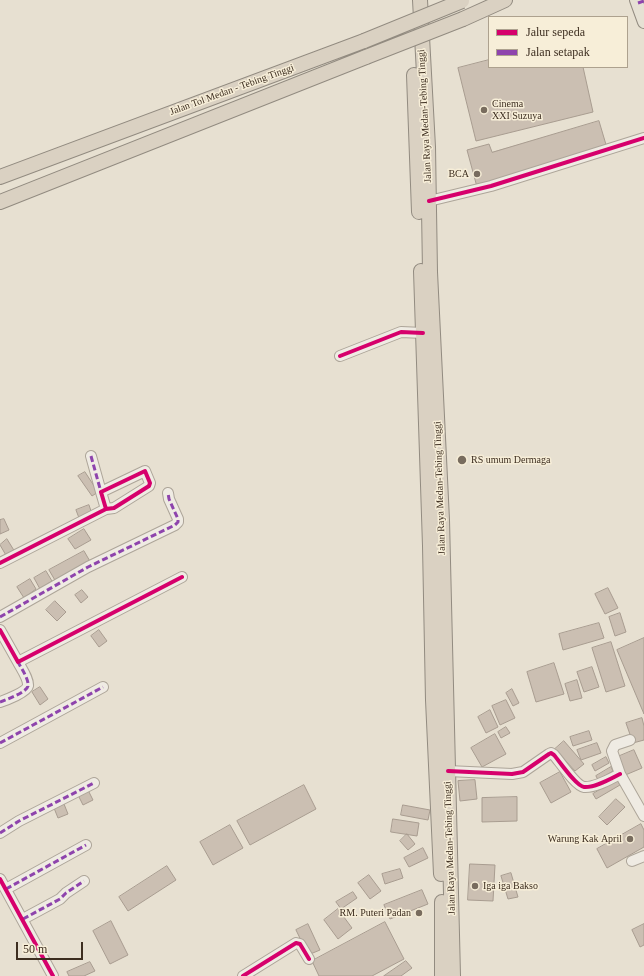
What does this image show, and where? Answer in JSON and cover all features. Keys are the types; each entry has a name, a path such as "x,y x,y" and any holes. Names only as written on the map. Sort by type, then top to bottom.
{"highway":[{"name":"Jalan Raya Medan-Tebing Tinggi","path":"411,0 430,538 433,700 442,890 442,976"},
{"name":"Jalan Raya Medan-Tebing Tinggi","path":"420,0 428,147 430,272 442,520 453,976"},
{"name":"Jalan Tol Medan - Tebing Tinggi","path":"0,177 364,41 463,0"},
{"name":"Jalan Tol Medan - Tebing Tinggi","path":"0,202 463,19 505,0"}],"main road":[{"path":"639,1 644,22"}],"street":[{"path":"428,201 491,186 644,138"},
{"path":"340,356 401,332 423,333"},
{"path":"91,456 106,509"},
{"path":"0,563 106,509 114,508 149,486 150,483 144,470 100,492"},
{"path":"0,617 88,567 174,525 178,522 178,519 169,499 168,493"},
{"path":"18,662 182,577"},
{"path":"0,630 18,662 28,686 23,692 0,702"},
{"path":"0,743 103,688"},
{"path":"630,740 617,744 612,749 620,774 644,816"},
{"path":"448,771 512,774 524,772 551,753 576,782 583,787 590,787 620,774"},
{"path":"0,833 19,821 94,783"},
{"path":"6,889 86,845"},
{"path":"632,861 644,856"},
{"path":"0,879 53,976"},
{"path":"23,919 60,899 84,881"},
{"path":"243,976 296,943 300,944 309,959"}],"building":[{"path":"488,60 488,68 583,68 593,112 476,141 458,68"},
{"path":"599,121 607,148 477,187 467,150 489,144 492,152"},
{"path":"85,472 98,492 92,496 78,476"},
{"path":"89,505 92,514 79,518 76,510"},
{"path":"4,519 9,530 0,534 0,520"},
{"path":"84,529 91,540 75,549 68,539"},
{"path":"7,539 15,552 7,557 0,545"},
{"path":"84,551 91,563 56,582 49,570"},
{"path":"46,571 52,581 40,589 34,578"},
{"path":"30,579 36,589 24,598 17,587"},
{"path":"608,588 618,608 605,614 595,594"},
{"path":"82,590 88,597 81,603 75,595"},
{"path":"55,601 66,612 57,621 46,610"},
{"path":"620,613 626,632 615,636 609,617"},
{"path":"599,623 604,638 563,650 559,634"},
{"path":"99,630 107,641 99,647 91,636"},
{"path":"644,638 644,714 617,650"},
{"path":"611,642 625,686 606,692 592,648"},
{"path":"554,663 564,694 536,702 527,672"},
{"path":"592,667 599,687 584,692 577,672"},
{"path":"577,680 582,698 570,701 565,684"},
{"path":"40,687 48,699 40,705 32,692"},
{"path":"512,689 519,703 513,706 506,693"},
{"path":"506,700 515,718 500,725 492,706"},
{"path":"490,710 498,727 486,733 478,717"},
{"path":"642,718 644,726 644,740 633,743 626,723"},
{"path":"506,727 510,733 501,738 498,732"},
{"path":"589,731 592,740 573,746 570,737"},
{"path":"495,734 506,754 482,767 471,748"},
{"path":"564,741 584,764 575,771 555,749"},
{"path":"597,743 601,753 581,760 577,750"},
{"path":"634,750 642,768 623,776 615,758"},
{"path":"606,757 609,763 595,771 592,765"},
{"path":"611,767 613,771 598,780 596,776"},
{"path":"560,772 571,792 551,803 540,783"},
{"path":"475,780 477,799 460,801 458,781"},
{"path":"617,780 620,785 596,799 593,794"},
{"path":"304,785 316,809 250,845 237,821"},
{"path":"88,790 93,800 83,805 78,795"},
{"path":"517,797 517,821 482,822 482,798"},
{"path":"616,799 625,807 607,825 599,817"},
{"path":"64,804 68,814 58,818 54,808"},
{"path":"403,805 430,810 428,820 401,815"},
{"path":"393,819 419,823 417,836 391,832"},
{"path":"641,824 644,830 644,847 607,868 597,849"},
{"path":"230,825 243,848 213,865 200,842"},
{"path":"407,834 415,844 408,850 400,841"},
{"path":"423,848 428,858 409,867 404,858"},
{"path":"470,864 495,865 493,901 468,900"},
{"path":"167,866 176,880 128,911 119,897"},
{"path":"400,869 403,878 385,884 382,874"},
{"path":"511,873 518,897 508,899 501,876"},
{"path":"369,875 381,891 370,899 358,883"},
{"path":"422,890 428,904 390,919 384,905"},
{"path":"353,892 357,898 341,909 336,902"},
{"path":"338,909 352,928 338,939 324,920"},
{"path":"111,921 128,955 110,964 93,931"},
{"path":"385,922 404,959 372,976 319,976 312,961"},
{"path":"308,924 320,950 308,955 296,930"},
{"path":"644,924 644,945 640,947 632,930"},
{"path":"406,961 412,968 401,976 384,976"},
{"path":"90,962 95,971 84,976 69,976 67,972"}],"marked path":[{"path":"638,3 644,1"},
{"path":"91,456 101,492"},
{"path":"0,617 88,567 175,525 178,522 178,519 169,499 168,493"},
{"path":"0,702 24,691 28,686 26,677 18,662"},
{"path":"0,743 103,687"},
{"path":"0,833 19,821 94,783"},
{"path":"6,889 86,845"},
{"path":"23,919 60,899 84,881"}],"cycle path":[{"path":"429,201 491,186 644,138"},
{"path":"340,356 401,332 423,333"},
{"path":"0,563 106,509 101,492 145,471 150,483 149,486 114,508 106,509"},
{"path":"0,630 18,662 182,577"},
{"path":"448,771 512,774 523,772 551,753 577,783 584,787 598,785 620,774"},
{"path":"0,879 53,976"},
{"path":"243,976 296,943 300,944 309,959"}],"place":[{"name":"Cinema XXI Suzuya","path":"484,110"},
{"name":"BCA","path":"477,174"},
{"name":"RS umum Dermaga","path":"462,460"},
{"name":"Warung Kak April","path":"630,839"},
{"name":"Iga iga Bakso","path":"475,886"},
{"name":"RM. Puteri Padan","path":"419,913"}]}
